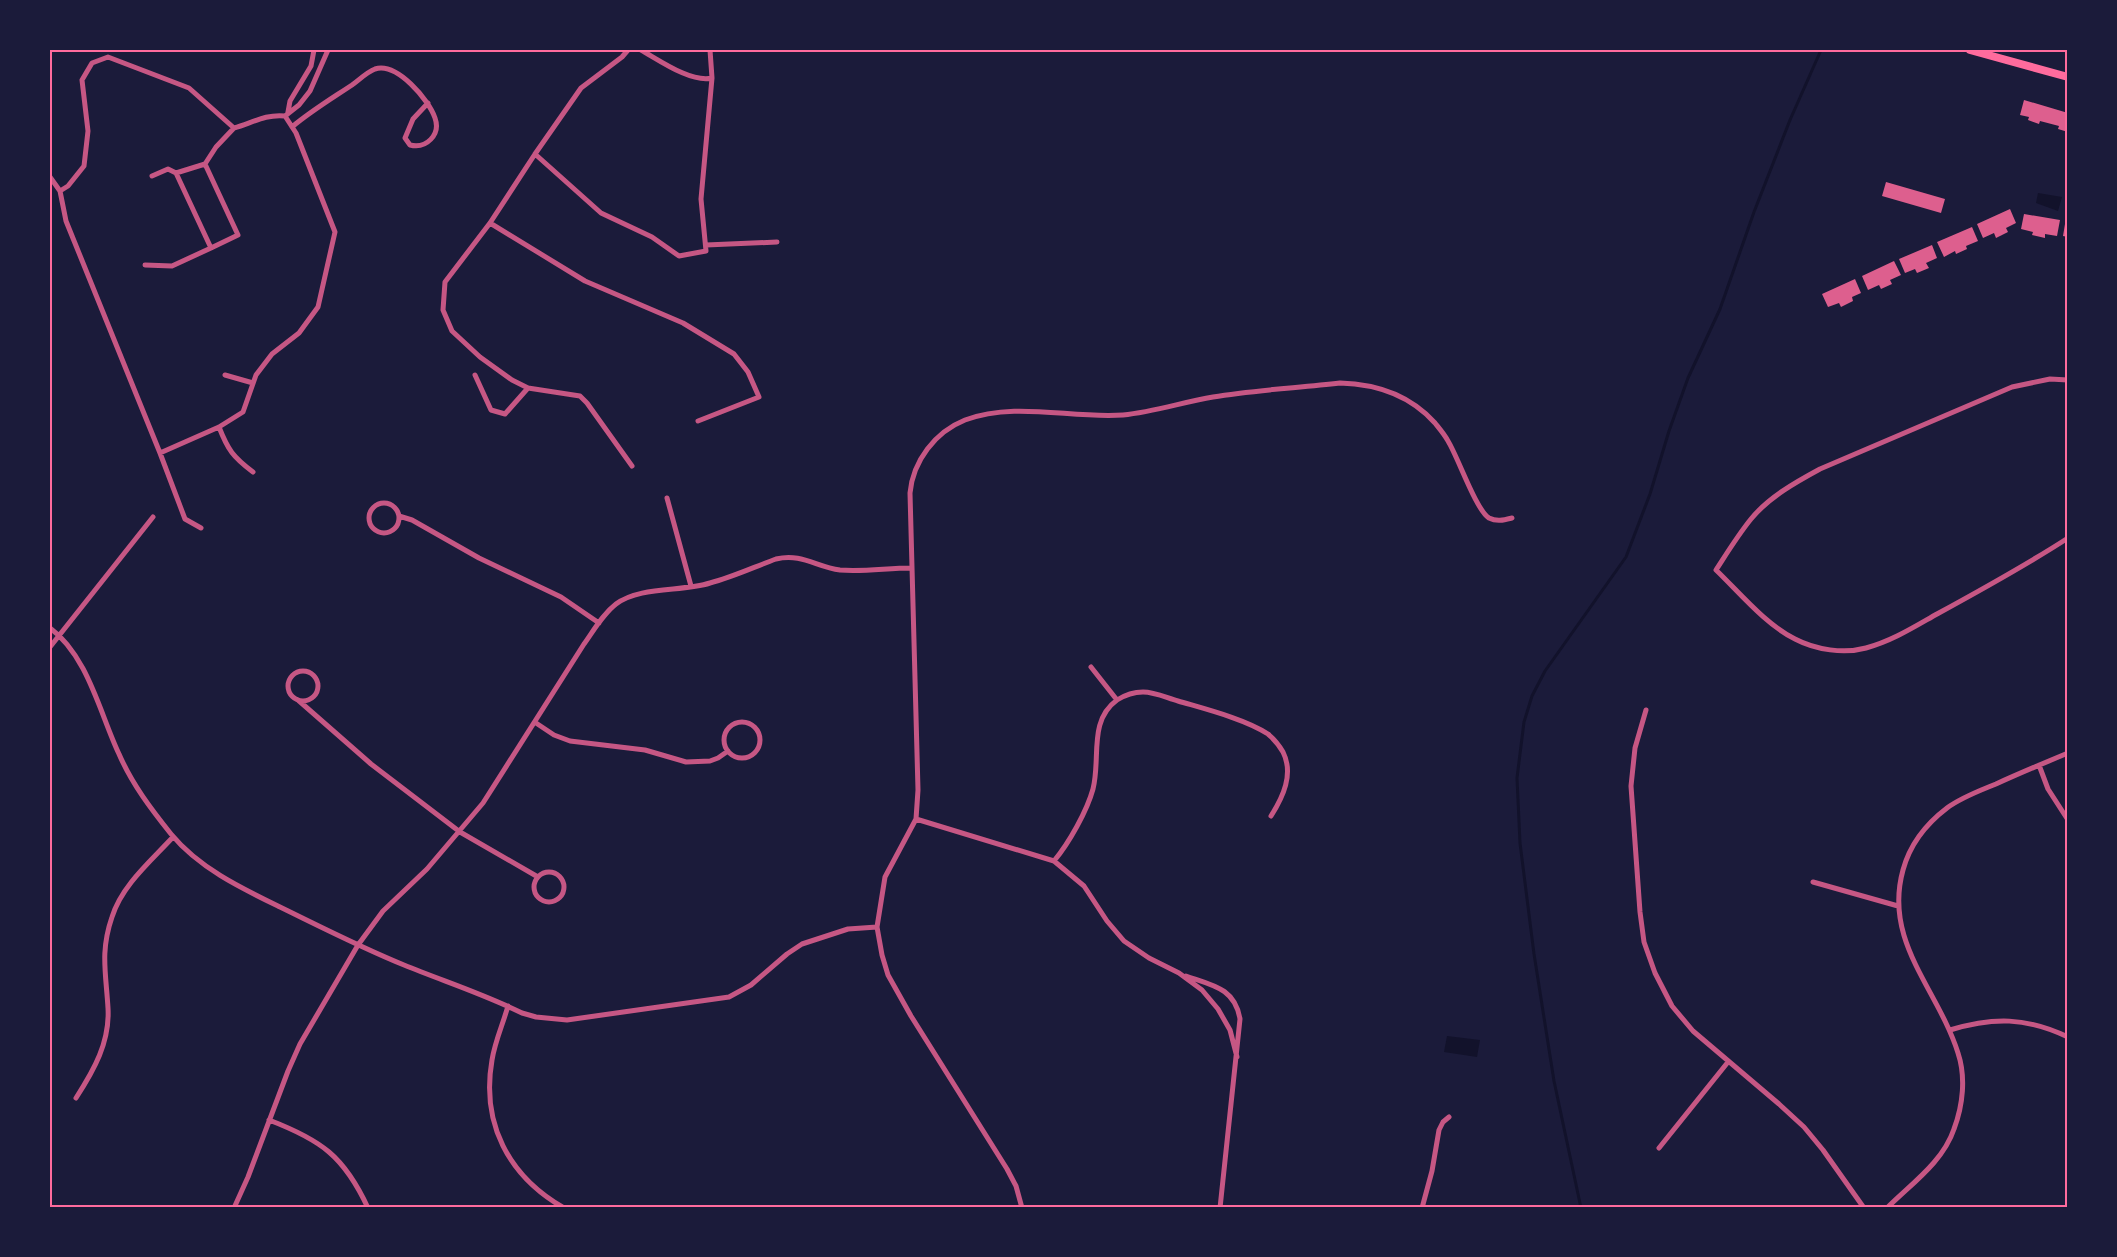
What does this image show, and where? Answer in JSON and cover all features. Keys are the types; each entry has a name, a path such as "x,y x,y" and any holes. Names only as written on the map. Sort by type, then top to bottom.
{"main road":[{"path":"1970,50 2067,77"}],"street":[{"path":"160,453 219,427 243,412 256,375 272,354 299,333 318,307 335,232 286,114 290,101 311,66 314,50"},
{"path":"176,174 205,164 216,147 234,128 271,114 286,114 299,105 310,91 328,50"},
{"path":"628,50 581,88 490,223 445,282 443,309 452,331 480,357 512,380 528,388 580,396 632,466"},
{"path":"641,50 684,73 712,78"},
{"path":"535,154 601,213 652,237 679,256 706,251 702,199 712,78 710,50"},
{"path":"60,191 68,186 84,166 88,131 82,80 92,63 108,57 189,88 234,128"},
{"path":"292,127 314,108 375,69 396,71 415,88 428,104 436,120 434,132 428,144 418,147 410,145 405,138 408,127 428,104"},
{"path":"145,265 172,266 238,235 205,164"},
{"path":"152,176 168,169 176,174 211,248"},
{"path":"50,177 60,191 66,221 185,519 201,528"},
{"path":"490,223 585,281 683,323 734,354 748,372 759,397 698,421"},
{"path":"706,245 777,242"},
{"path":"225,375 253,383"},
{"path":"475,375 491,410 505,414 528,388"},
{"path":"2067,380 2050,379 2012,387 1820,469 1774,498 1752,518 1716,570 1776,627 1794,639 1811,646 1848,651 1890,640 2021,568 2067,538"},
{"path":"1022,1208 1016,1186 1007,1169 911,1016 888,975 877,927 885,877 916,819 919,760 910,493 914,472 922,456 947,430 963,421 985,414 1009,411 1099,416 1125,414 1212,397 1340,383 1360,384 1380,388 1400,396 1419,408 1448,440 1483,512 1496,520 1512,518"},
{"path":"219,427 226,446 234,458 253,472"},
{"path":"666,498 691,586"},
{"path":"399,516 394,529 386,532 373,527 369,519 372,510 379,504 393,506 399,516 412,519 479,558 561,597 598,623"},
{"path":"50,647 153,517"},
{"path":"234,1208 249,1177 300,1044 358,945 383,911 427,869 460,832 494,788 598,623 615,605 629,596 709,584 787,556 841,570 911,567"},
{"path":"50,628 59,635 92,685 130,778 173,837 196,859 232,884 358,945 536,1017 567,1020 729,997 751,985 802,944 848,929 877,927"},
{"path":"1092,667 1118,700"},
{"path":"298,700 308,700 317,690 317,681 307,671 302,670 292,674 287,684 290,694 371,764 460,832 538,877"},
{"path":"1054,861 1062,851 1089,801 1096,773 1099,723 1106,710 1118,700 1133,693 1150,693 1216,713 1270,735 1282,750 1288,771 1285,789 1271,816"},
{"path":"1646,710 1635,748 1631,786 1640,912 1644,942 1655,973 1672,1005 1694,1031 1804,1127 1864,1208"},
{"path":"736,722 747,722 756,728 760,745 753,754 748,757 737,757 728,751 724,740 727,729 731,725 736,722"},
{"path":"536,723 554,735 570,741 645,750 686,762 710,761 728,751"},
{"path":"1887,1208 1932,1166 1944,1149 1954,1130 1961,1104 1963,1079 1959,1054 1950,1030 1907,949 1901,927 1898,906 1900,882 1907,858 1916,839 1931,822 1965,797 2067,753"},
{"path":"2039,765 2048,789 2067,819"},
{"path":"916,819 1054,861 1084,886 1107,921 1124,941 1149,958 1179,973 1221,989 1234,1000 1239,1010 1240,1020 1220,1208"},
{"path":"76,1098 93,1071 104,1044 108,1010 104,955 112,916 129,886 173,837"},
{"path":"547,872 561,877 565,887 562,897 554,902 544,902 536,896 534,886 538,877 547,872"},
{"path":"1813,882 1898,906"},
{"path":"1179,973 1202,990 1218,1009 1230,1030 1237,1057"},
{"path":"508,1006 492,1058 489,1081 490,1105 495,1127 504,1150 516,1169 533,1187 564,1208"},
{"path":"1950,1030 1975,1023 2001,1020 2026,1022 2052,1029 2067,1037"},
{"path":"1659,1148 1728,1062"},
{"path":"1422,1208 1432,1171 1439,1130 1449,1117"},
{"path":"269,1120 299,1132 322,1145 342,1163 358,1186 368,1208"}],"shaded area":[{"path":"2038,193 2062,197 2058,211 2036,203"},
{"path":"1447,1036 1480,1040 1477,1057 1444,1052"}],"building":[{"path":"2024,100 2068,113 2068,132 2058,129 2059,126 2040,121 2039,124 2028,120 2029,117 2020,115"},
{"path":"1886,182 1945,199 1941,213 1882,196"},
{"path":"2010,209 2016,223 2006,228 2008,232 1996,238 1994,233 1983,238 1977,224"},
{"path":"2024,214 2060,220 2057,236 2045,234 2045,238 2021,229"},
{"path":"2066,218 2068,218 2068,237 2063,236"},
{"path":"1972,227 1978,241 1966,246 1967,249 1956,254 1955,251 1944,257 1937,242"},
{"path":"1932,245 1937,258 1926,263 1929,268 1917,273 1915,269 1905,273 1899,259"},
{"path":"1894,261 1901,275 1890,280 1892,284 1881,289 1879,285 1868,290 1862,276"},
{"path":"1855,279 1861,293 1852,297 1853,301 1841,307 1839,303 1828,307 1822,294"}],"waterway":[{"path":"1581,1208 1554,1081 1534,954 1520,843 1517,778 1524,722 1532,696 1545,671 1626,557 1650,494 1688,378 1720,309 1754,212 1790,120 1821,50"}]}
